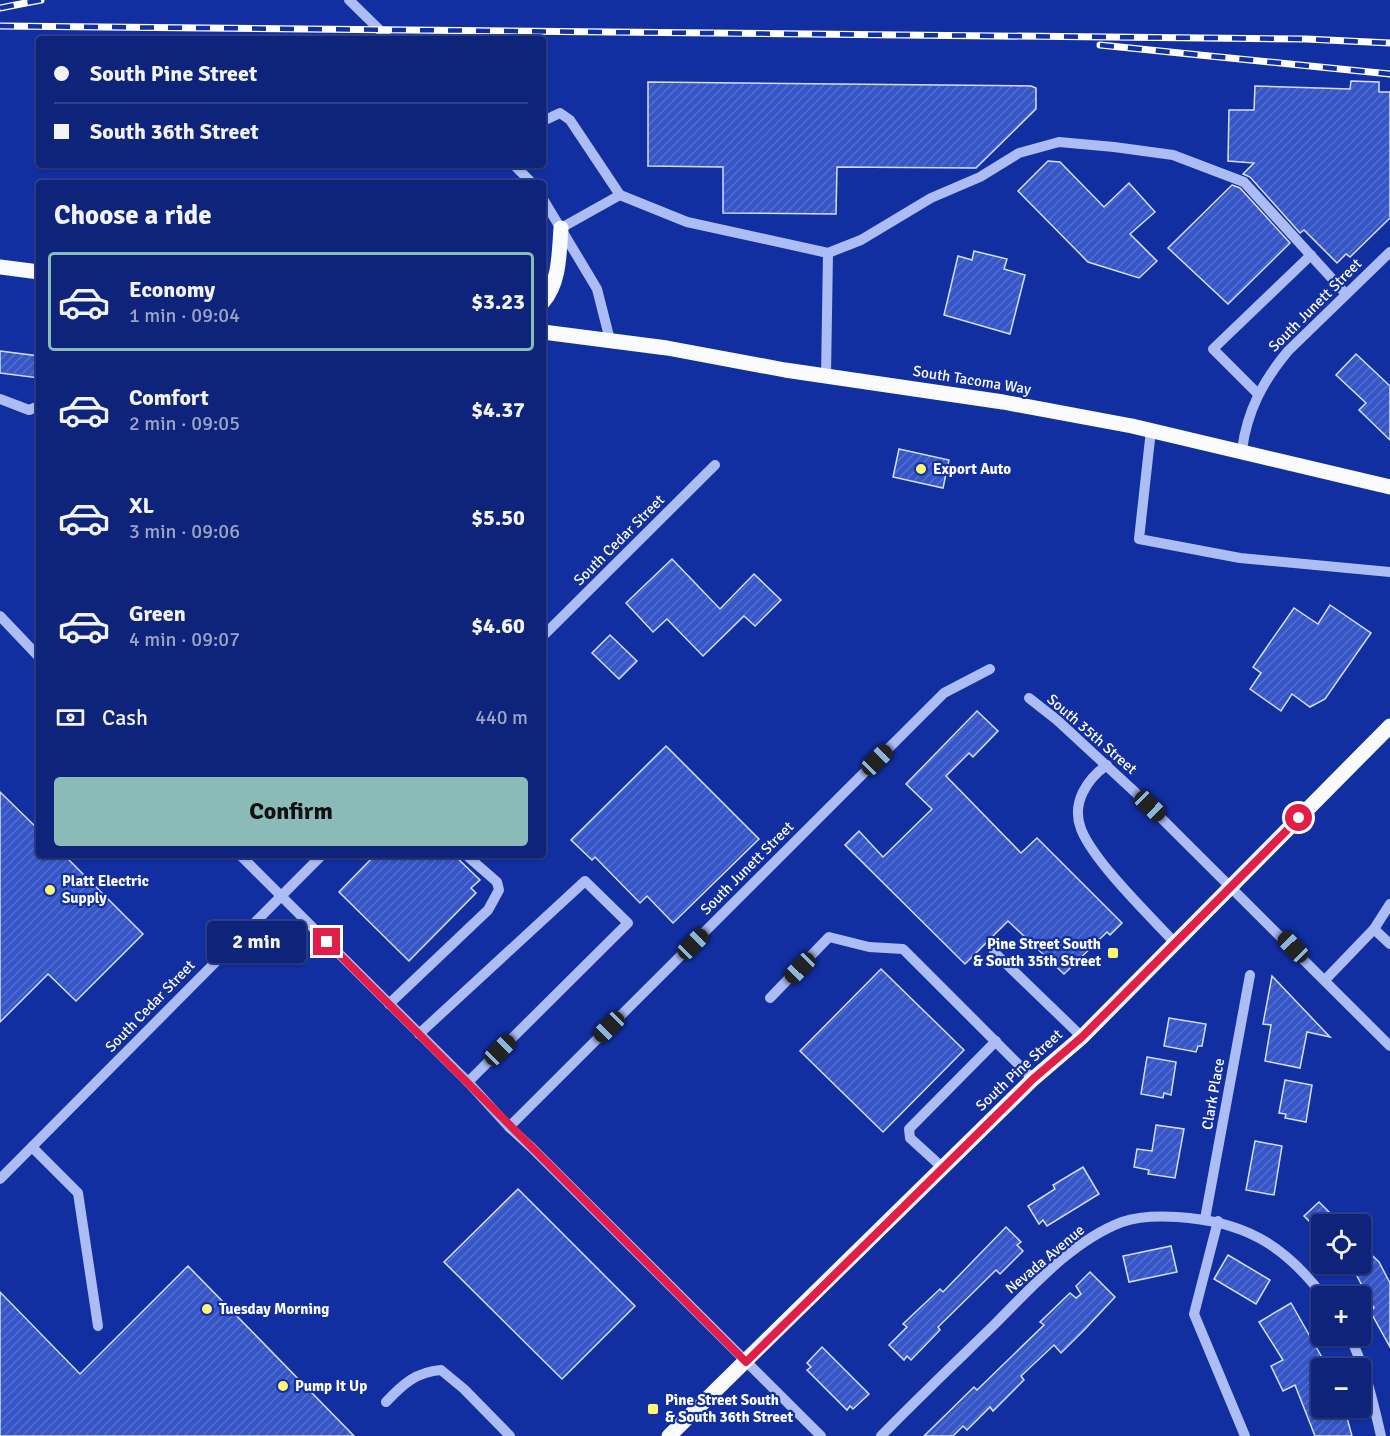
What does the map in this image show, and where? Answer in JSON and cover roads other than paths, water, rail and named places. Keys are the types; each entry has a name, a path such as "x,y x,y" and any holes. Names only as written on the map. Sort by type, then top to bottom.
{"main road":[{"path":"546,299 550,294 558,268 561,228"},
{"path":"0,267 36,272"},
{"name":"South Tacoma Way","path":"546,332 610,340 826,376 1003,402 1242,450 1390,487"},
{"name":"South Pine Street","path":"669,1436 1033,1079 1082,1037 1390,726"}],"street":[{"path":"350,0 386,36"},
{"path":"546,120 560,113 570,120 620,195 687,222 828,253 861,240 931,198 980,177 1019,153 1059,142 1173,155 1244,182 1346,294"},
{"path":"517,168 529,180"},
{"path":"561,228 620,195"},
{"path":"546,204 597,289 610,340"},
{"name":"South Junett Street","path":"1242,450 1249,412 1258,394 1288,351 1390,252"},
{"path":"826,376 828,253"},
{"path":"1258,394 1213,349 1311,255"},
{"path":"0,399 29,410 36,407"},
{"path":"1150,430 1139,539 1240,558 1390,572"},
{"name":"South Cedar Street","path":"546,633 716,465"},
{"path":"0,616 36,654"},
{"name":"South Junett Street","path":"508,1127 944,693 990,669"},
{"name":"South 35th Street","path":"1029,698 1107,765 1232,886 1390,1046"},
{"path":"1107,765 1093,775 1082,790 1080,827 1096,854 1175,943"},
{"path":"243,858 468,1082 508,1127 532,1148 821,1436"},
{"name":"South Cedar Street","path":"0,1179 319,858"},
{"path":"389,1004 488,910 499,890 497,882 469,858"},
{"path":"419,1034 585,881 628,923 468,1082"},
{"path":"1325,980 1374,930 1390,904"},
{"path":"1374,930 1390,944"},
{"path":"770,998 829,937 869,947 903,949 1033,1079"},
{"path":"994,952 1082,1037"},
{"name":"Clark Place","path":"1205,1219 1250,975"},
{"path":"942,1168 910,1138 909,1129 996,1041"},
{"path":"32,1147 78,1193 98,1326"},
{"name":"Nevada Avenue","path":"880,1436 1038,1281 1085,1242 1123,1222 1155,1216 1218,1221 1267,1240 1297,1266 1314,1286"},
{"path":"1218,1221 1194,1314 1245,1436"},
{"path":"1354,1346 1371,1392 1381,1436"},
{"path":"386,1402 405,1382 424,1371 441,1370 464,1389 510,1436"}],"railway":[{"path":"0,8 41,0"},
{"path":"0,26 1306,39 1390,43"},
{"path":"1100,45 1390,74"}],"place":[{"name":"Export Auto","path":"921,469"},
{"name":"Platt Electric Supply","path":"50,890"},
{"name":"Pine Street South & South 35th Street","path":"1113,953"},
{"name":"Tuesday Morning","path":"207,1309"},
{"name":"Pump It Up","path":"283,1386"},
{"name":"Pine Street South & South 36th Street","path":"653,1409"}]}
